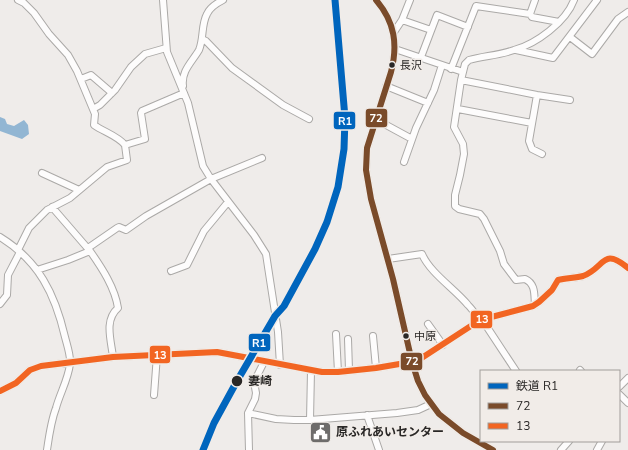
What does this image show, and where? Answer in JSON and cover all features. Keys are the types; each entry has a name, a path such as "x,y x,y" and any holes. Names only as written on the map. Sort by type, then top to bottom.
{"street":[{"path":"0,304 7,295 6,280 29,228 47,210 70,198 107,167 127,160 125,145 120,139 94,125 95,114 81,79 68,56 49,34 34,13 24,3 18,0"},
{"path":"163,0 166,48 184,93 194,125 203,166 211,179 254,235 266,254 278,332 280,365"},
{"path":"184,93 182,80 183,74 198,50 202,39 204,22 207,13 214,5 223,0"},
{"path":"376,0 386,12 394,32 396,49 395,60 367,148 366,170 371,199 388,259 412,362 418,381 431,404 446,420 463,433 480,440"},
{"path":"394,32 402,20 410,0"},
{"path":"530,14 535,0"},
{"path":"535,305 533,286 525,279 516,280 509,272 484,219 478,212 459,209 455,206 455,195 464,154 463,144 454,127 465,64 469,60 516,50 542,37 559,22 572,6 574,0"},
{"path":"516,50 554,58 597,0"},
{"path":"451,69 476,6 530,14 532,17 559,22"},
{"path":"570,37 592,54 618,19 628,12"},
{"path":"421,57 437,15 468,27"},
{"path":"402,20 431,30"},
{"path":"202,39 206,41 232,68 283,105 309,119"},
{"path":"93,109 100,105 112,93 131,67 145,54 166,48"},
{"path":"396,49 463,72"},
{"path":"404,162 442,65"},
{"path":"81,79 91,75 112,93"},
{"path":"461,80 570,100"},
{"path":"386,86 428,103"},
{"path":"125,145 145,139 140,113 142,111 184,93"},
{"path":"537,95 529,141 532,149 542,154"},
{"path":"458,109 532,123"},
{"path":"376,120 412,139"},
{"path":"37,270 68,260 89,250 117,228 119,227 126,230 146,216 211,179 262,158"},
{"path":"42,173 79,190"},
{"path":"171,271 187,265 204,231 228,202"},
{"path":"52,207 98,262 116,298 118,308 110,316 109,326 113,356"},
{"path":"0,237 19,251 42,277 55,304 71,362 66,382 55,409 49,436 48,450"},
{"path":"388,259 422,254 427,263 468,304 490,331 515,370"},
{"path":"0,391 16,383 30,370 35,368 113,356 217,352 311,371 338,372 412,362 417,361 443,345 480,320 535,305 552,290 558,280 582,276 609,258 615,258 628,268"},
{"path":"428,324 443,345"},
{"path":"336,334 338,372"},
{"path":"373,336 376,368"},
{"path":"348,338 349,370"},
{"path":"154,395 156,355"},
{"path":"249,450 248,413 255,399 256,393 254,382 264,362"},
{"path":"310,420 311,371"},
{"path":"620,386 628,378"},
{"path":"620,395 628,403"},
{"path":"248,413 276,419 310,420 367,416 418,410 431,404"},
{"path":"367,416 379,450"},
{"path":"487,443 493,450"}],"water":[{"path":"0,117 5,119 7,124 14,126 24,120 28,125 29,134 22,139 0,131"}],"rail line":[{"name":"R1","path":"203,450 214,423 237,381 275,316 284,306 315,249 327,222 338,187 344,149 345,118 335,0"}],"transit line":[{"name":"72","path":"376,0 391,25 394,52 391,72 367,148 366,170 371,199 393,279 412,362 418,381 425,395 439,414 463,433 493,450"},
{"name":"13","path":"0,391 16,383 30,370 41,366 113,357 217,352 322,372 376,368 417,361 480,320 533,306 552,290 558,280 583,276 608,259 613,259 620,262 628,268"}],"place":[{"name":"長沢","path":"392,65"},
{"name":"中原","path":"406,336"},
{"name":"妻崎","path":"237,381"},
{"name":"原ふれあいセンター","path":"321,432"}]}
